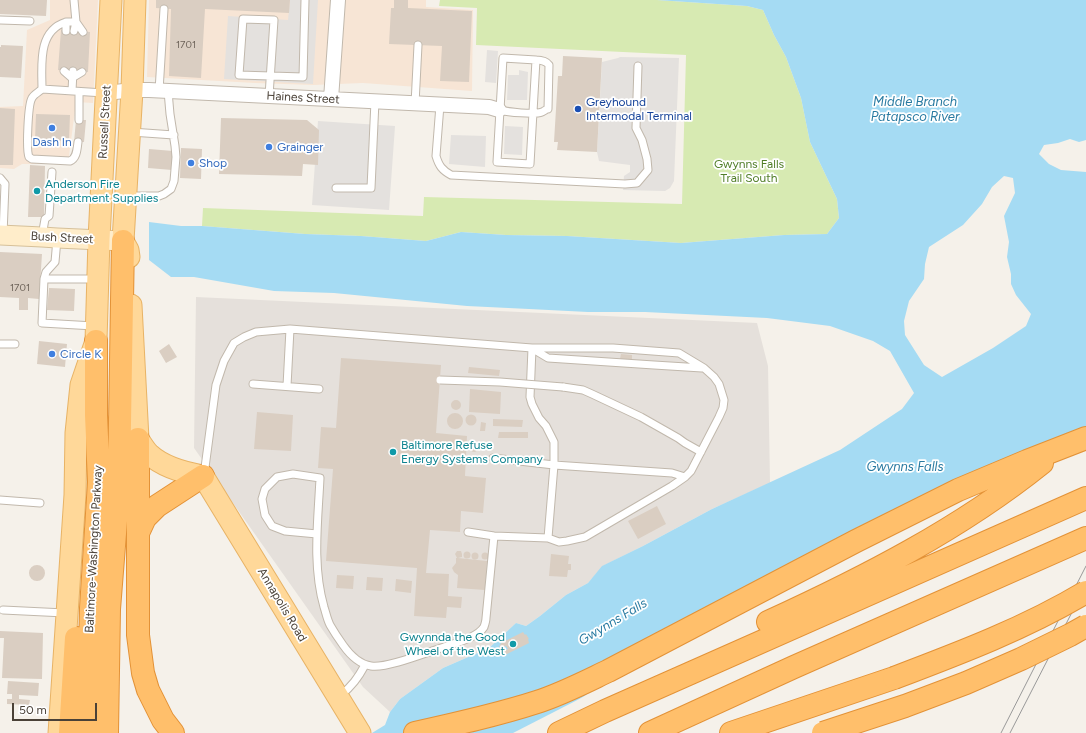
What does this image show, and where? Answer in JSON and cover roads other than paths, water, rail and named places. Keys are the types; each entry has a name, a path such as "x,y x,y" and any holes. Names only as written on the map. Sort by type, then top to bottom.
{"highway":[{"path":"86,609 119,484 123,241"},
{"path":"70,733 86,609 86,484 90,444 96,415 96,333"},
{"path":"604,711 710,649 851,582 899,557 936,535 979,508 1029,473 1053,454 1086,423"},
{"path":"138,438 138,635 143,673 148,690 163,720 173,733"},
{"path":"415,733 509,711 569,689 608,671 951,493 1086,438"},
{"path":"138,533 145,518 157,506 203,476"},
{"path":"559,733 604,711 1086,498"},
{"path":"650,733 794,667 1086,538"},
{"path":"731,733 887,680 948,657 1023,625 1070,602 1086,592"},
{"name":"Baltimore-Washington Parkway","path":"86,609 88,733"},
{"name":"Baltimore-Washington Parkway","path":"86,609 107,733"},
{"path":"823,733 905,706 966,683 1021,659 1086,626"}],"main road":[{"name":"Russell Street","path":"59,733 86,609 75,495 76,432 81,385 96,333 99,239 112,0"},
{"path":"135,0 132,90 123,241 128,250 138,438 149,453 159,461 185,473 203,476"},
{"name":"Annapolis Road","path":"203,476 359,731"}],"street":[{"path":"331,99 338,0"},
{"name":"Haines Street","path":"107,93 132,90 163,91 489,107 499,110"},
{"name":"Bush Street","path":"1,235 123,241"}],"lane":[{"path":"74,0 76,22 74,31"},
{"path":"269,96 270,76 274,20 243,19 239,75 270,76 303,77 305,0"},
{"path":"126,196 159,196 171,189 174,181 176,157 174,135 170,114 163,91 164,8"},
{"path":"0,20 30,21"},
{"path":"66,22 66,31"},
{"path":"42,89 42,52 46,38 58,24 76,22"},
{"path":"76,22 83,32"},
{"path":"415,104 418,45"},
{"path":"499,110 533,113 543,112 548,108 549,65 547,62 543,60 503,58 499,110 497,162 530,164 533,113 536,60"},
{"path":"440,105 436,156 443,171 451,175 625,184 637,183 648,170 642,140 636,128 638,66"},
{"path":"64,71 72,75 82,72"},
{"path":"72,75 79,120"},
{"path":"78,142 76,156 70,161 29,158 27,153 30,103 32,97 42,89 107,93"},
{"path":"336,188 371,188 375,102"},
{"path":"129,132 174,135"},
{"path":"52,172 49,216 45,219 55,262 46,272 44,279 42,323 96,333"},
{"path":"0,178 5,184 1,235"},
{"path":"44,279 98,279"},
{"path":"287,386 290,329"},
{"path":"203,476 216,385 224,361 234,343 256,332 290,329 532,348 613,348 679,353 704,368 719,384 724,400 723,408 719,417 691,470 685,477 672,486 585,537 559,542 548,538 494,536 468,532"},
{"path":"0,344 15,344"},
{"path":"532,348 548,358 704,368"},
{"path":"532,348 530,397 539,418 546,426 554,442 554,465 548,538"},
{"path":"440,380 500,382 583,390 641,417 701,452"},
{"path":"253,384 319,389"},
{"path":"493,458 554,465 672,473 685,477"},
{"path":"317,534 285,531 272,526 265,515 262,499 265,489 277,477 293,474 320,478 317,563 320,592 329,623 344,647 356,660 372,667 386,666 471,637 485,626 494,536"},
{"path":"0,500 40,503"},
{"path":"3,610 86,609"},
{"path":"339,698 359,677 365,665"}],"water":[{"name":"Middle Branch Patapsco River","path":"657,0 1086,0 1086,140 1079,142 1070,139 1044,145 1039,154 1049,164 1061,170 1086,172 1086,436 644,656 580,699 521,733 372,733 385,725 390,712 400,699 443,668 489,648 516,623 526,626 566,595 588,583 602,566 712,509 840,450 902,409 914,393 890,351 873,341 830,326 767,318 467,306 334,293 274,291 194,277 171,277 149,260 149,222 181,226 202,226 426,241 461,232 506,235 567,236 681,243 784,235 827,234 839,218 837,199 810,142 801,98 786,57 763,10 747,6","holes":["1004,176 1013,178 1015,193 1004,216 1009,242 1007,257 1011,274 1011,284 1016,295 1031,314 1026,326 993,348 942,377 924,365 905,335 904,321 909,301 924,279 925,264 929,247 963,225 982,204 992,187"]}],"tram line":[{"path":"1001,733 1086,566"},
{"path":"1010,733 1086,585"}],"place":[{"name":"Greyhound Intermodal Terminal","path":"578,109"},
{"name":"Dash In","path":"52,128"},
{"name":"Grainger","path":"269,147"},
{"name":"Shop","path":"191,163"},
{"name":"Anderson Fire Department Supplies","path":"37,191"},
{"name":"Circle K","path":"52,354"},
{"name":"Baltimore Refuse Energy Systems Company","path":"393,452"},
{"name":"Gwynnda the Good Wheel of the West","path":"513,644"}],"park label":[{"name":"Gwynns Falls Trail South","path":"749,171"}],"water label":[{"name":"Gwynns Falls","path":"905,467"},
{"name":"Gwynns Falls","path":"613,622"}]}
